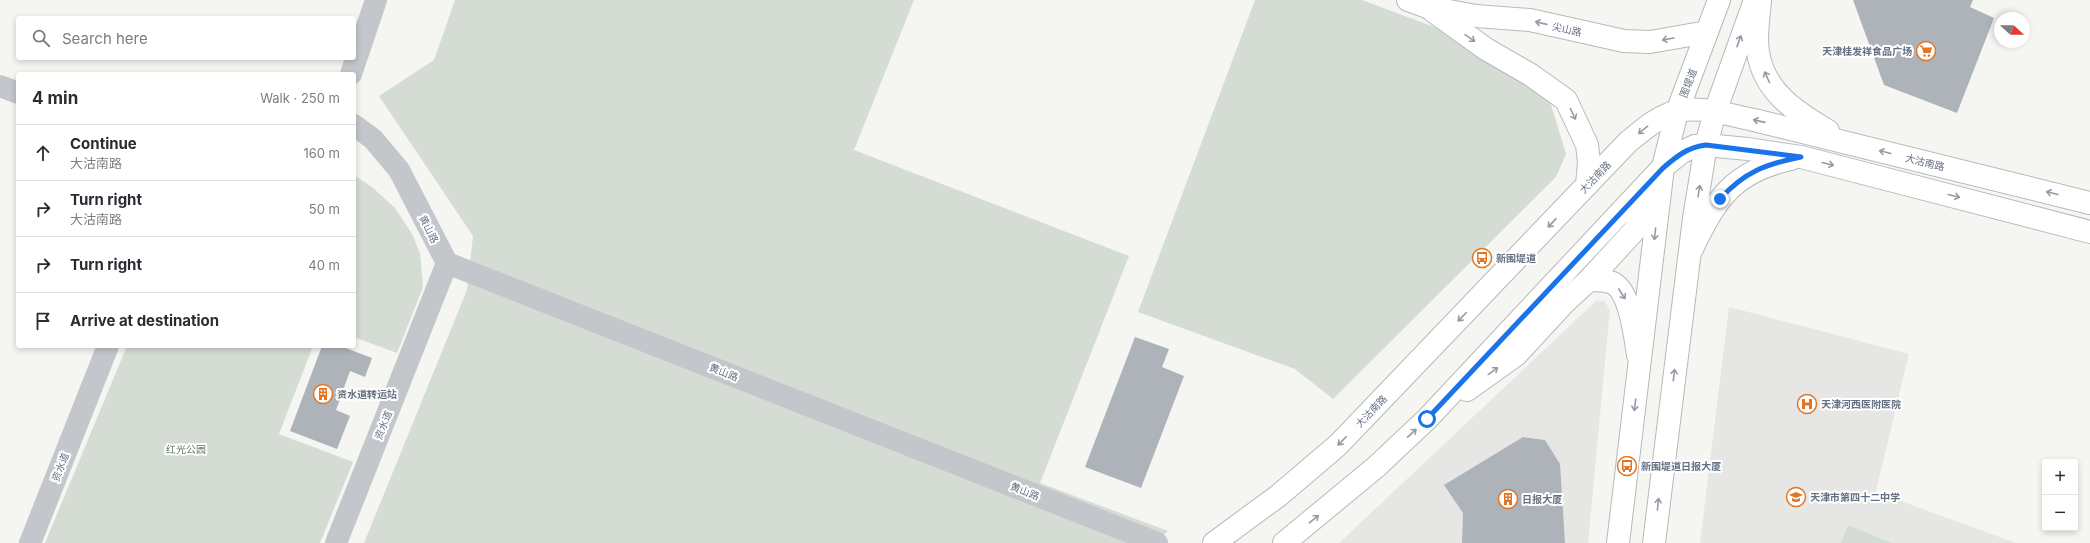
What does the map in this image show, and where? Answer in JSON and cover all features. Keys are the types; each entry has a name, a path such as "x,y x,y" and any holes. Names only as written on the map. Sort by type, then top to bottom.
{"main road":[{"name":"围堤道","path":"1663,168 1677,112 1719,0"},
{"path":"1654,543 1690,254 1706,145 1715,112 1755,0"},
{"path":"1760,0 1758,52 1766,78 1785,103 1800,115 1850,143"},
{"name":"尖山路","path":"1417,4 1476,16 1530,20 1624,41 1650,42 1707,32"},
{"name":"尖山路","path":"1417,4 1486,50 1531,75 1566,100 1587,145 1589,162 1587,185"},
{"name":"大沽南路","path":"1214,543 1290,487 1338,446 1587,185 1643,130 1657,120 1677,112 1688,110 1715,112 1850,143 2090,203"},
{"path":"1284,543 1376,467 1427,419 1663,168 1682,152 1695,146 1706,145 1801,157 2090,232"},
{"path":"1690,254 1706,218 1728,190 1750,173 1763,166 1801,157"},
{"path":"1427,419 1516,355 1563,304 1589,280 1634,231 1648,208 1663,168"},
{"path":"1618,543 1663,168"},
{"path":"1589,280 1602,280 1614,284 1624,296 1631,319 1639,365"}],"street":[{"path":"356,59 376,0"},
{"path":"352,72 356,60"},
{"path":"0,86 16,92"},
{"name":"黄山路","path":"356,126 373,139 399,170 447,263 1157,543"},
{"name":"资水道","path":"336,543 447,263"},
{"name":"资水道","path":"30,543 107,348"}],"shaded area":[{"path":"1596,301 1604,301 1610,309 1588,543 1339,543"},
{"name":"天津河西医附医院","path":"1729,307 1909,354 1875,495 1898,500 2016,543 1700,543"}],"green space":[{"path":"455,0 914,0 854,150 1129,256 1040,483 1168,531 1154,543 364,543 467,290 473,236 379,96 434,60"},
{"path":"1255,0 1362,0 1437,28 1549,98 1566,154 1556,177 1333,399 1295,369 1138,312"},
{"path":"356,176 372,187 395,208 412,234 420,253 423,287 397,353 356,338"},
{"name":"红光公园","path":"126,348 312,348 279,434 353,462 320,543 45,543"},
{"path":"1848,525 1892,543 1841,543"}],"building":[{"name":"天津桂发祥食品广场","path":"1853,0 1973,0 1970,7 1994,18 1957,113 1884,85"},
{"path":"1135,337 1169,349 1162,367 1184,376 1141,488 1085,467"},
{"name":"资水道转运站","path":"321,348 345,348 372,358 365,377 350,371 336,410 350,416 337,449 290,431"},
{"name":"日报大厦","path":"1523,437 1545,440 1560,464 1565,543 1462,543 1463,513 1444,485"}],"place":[{"name":"天津桂发祥食品广场","path":"1926,51"},
{"name":"新围堤道","path":"1482,258"},
{"name":"资水道转运站","path":"323,394"},
{"name":"天津河西医附医院","path":"1807,404"},
{"name":"新围堤道日报大厦","path":"1627,466"},
{"name":"天津市第四十二中学","path":"1796,497"},
{"name":"日报大厦","path":"1508,499"}],"route":[{"path":"1427,419 1618,215 1663,168 1682,152 1695,146 1706,145 1748,149 1801,157 1774,162 1763,166 1750,173 1728,190 1720,199"}]}
